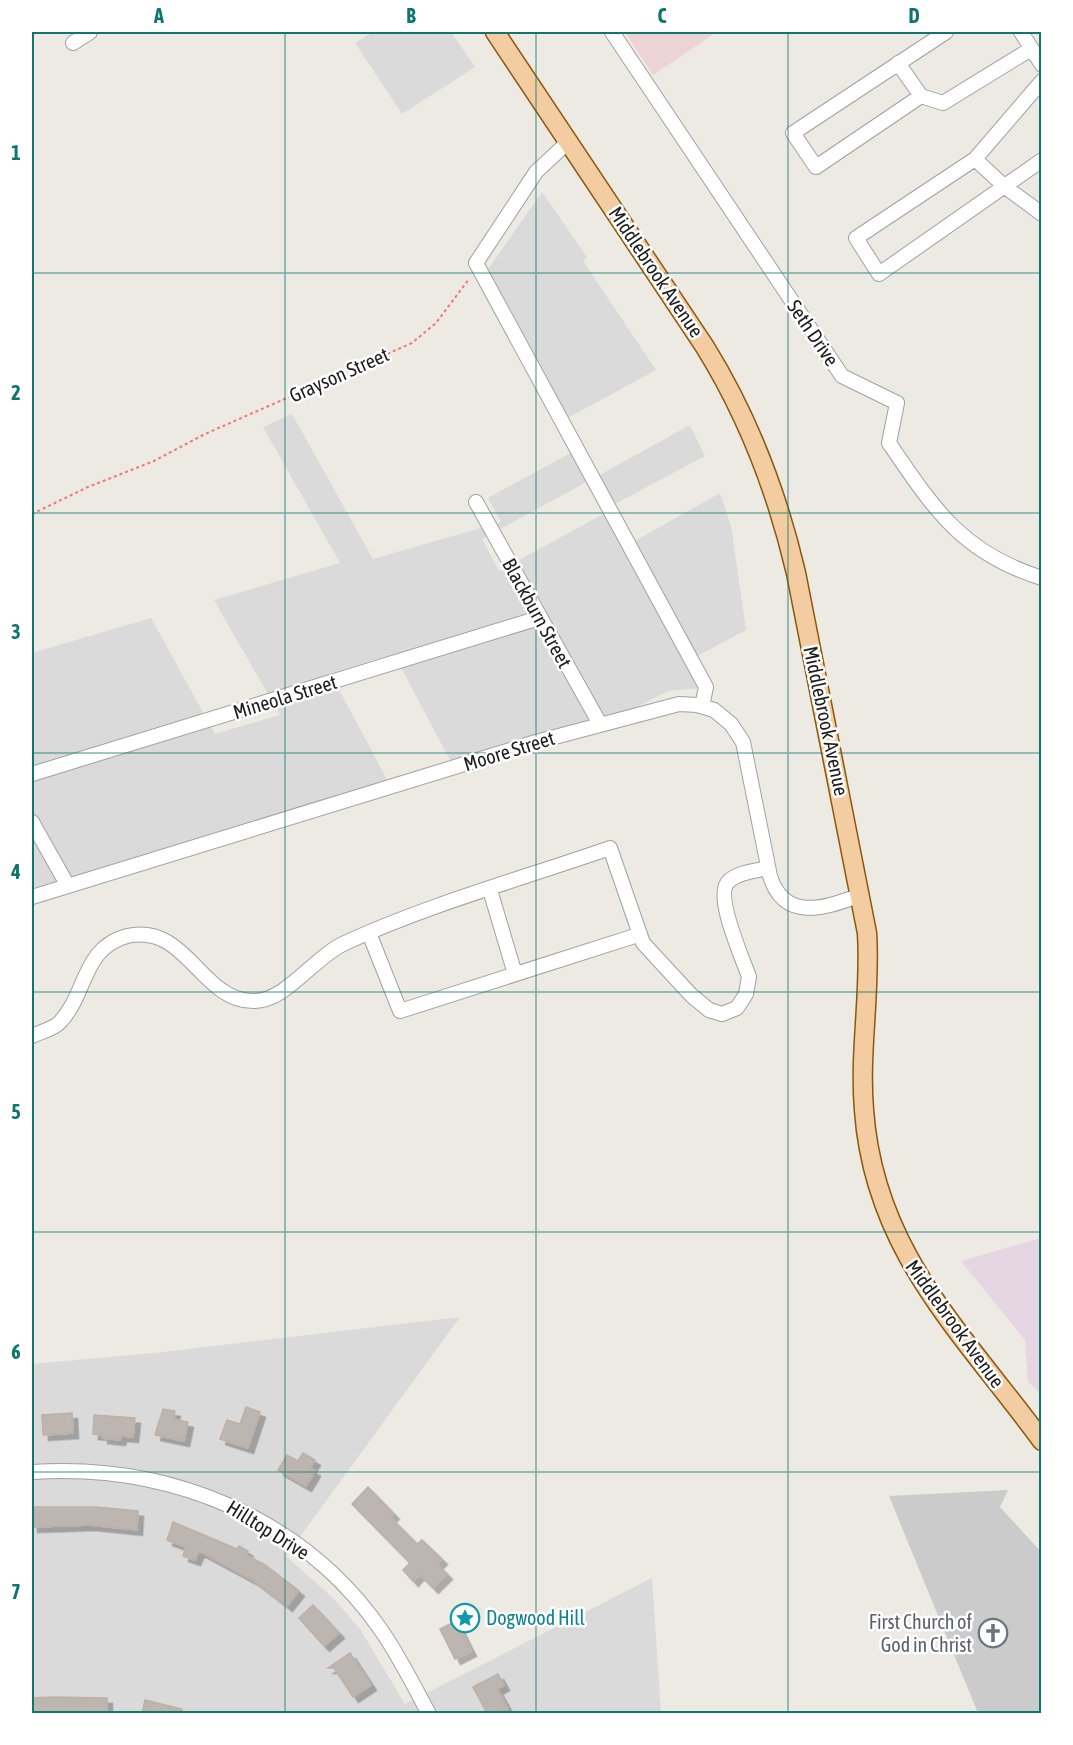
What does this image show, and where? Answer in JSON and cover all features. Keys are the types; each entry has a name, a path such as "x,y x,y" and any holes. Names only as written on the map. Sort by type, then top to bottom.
{"main road":[{"name":"Middlebrook Avenue","path":"495,32 711,356 742,412 762,458 782,514 796,573 867,933 863,1073 864,1115 870,1157 897,1239 922,1284 1041,1441"}],"street":[{"path":"73,43 90,32"},
{"name":"Seth Drive","path":"612,32 842,376 897,403 889,443 928,501 957,533 978,549 1013,568 1041,578"},
{"path":"921,96 816,167 793,133 946,32"},
{"path":"1021,32 1041,65"},
{"path":"898,63 921,96 943,104 1030,49"},
{"path":"1041,81 975,159 856,238 879,274 1041,160"},
{"path":"568,142 536,172 476,263 706,687 702,706 722,716 743,742 768,868 776,890 787,901 799,907 821,909 858,896"},
{"path":"975,159 1004,186 1041,214"},
{"name":"Blackburn Street","path":"476,502 600,724"},
{"name":"Mineola Street","path":"32,774 539,618"},
{"name":"Moore Street","path":"32,897 600,724 679,704 702,706"},
{"path":"32,822 68,886"},
{"path":"32,1036 59,1024 72,1004 85,972 96,954 109,944 128,936 150,936 171,943 198,966 216,987 236,998 256,1001 285,989 322,956 369,933 610,848 643,943 702,1005 715,1012 730,1012 737,1008 746,994 748,977 727,914 723,890 727,882 739,875 768,868"},
{"path":"490,890 515,974"},
{"path":"369,933 400,1011 639,935"},
{"name":"Hilltop Drive","path":"32,1472 104,1471 153,1479 214,1498 271,1527 317,1561 366,1611 385,1636 429,1713"}],"path":[{"name":"Grayson Street","path":"32,514 88,487 154,461 205,434 412,343 436,322 467,282 476,263"}],"shaded area":[{"path":"373,32 451,32 475,67 402,114 355,43"},
{"path":"625,32 717,32 653,75"},
{"path":"542,192 587,257 583,261 656,370 566,419 486,272"},
{"path":"292,414 373,559 501,522 488,498 574,451 590,480 482,539 499,571 607,512 626,546 720,493 731,526 746,630 688,661 701,688 668,691 629,711 452,764 394,654 330,673 389,783 32,888 32,653 151,618 215,734 280,715 214,600 340,563 263,427"},
{"path":"690,425 705,456 613,505 598,476"},
{"path":"1042,1238 1041,1395 1028,1381 1025,1340 961,1261"},
{"path":"460,1317 286,1556 333,1598 360,1629 405,1704 652,1578 661,1713 32,1714 32,1364 154,1353"},
{"name":"First Church of God in Christ","path":"1008,1490 1000,1507 1041,1552 1041,1713 978,1713 889,1496"}],"building":[{"path":"246,1407 260,1412 248,1448 220,1439 227,1420 240,1424"},
{"path":"163,1409 175,1411 173,1419 188,1422 184,1441 155,1435"},
{"path":"72,1413 73,1433 43,1435 42,1415"},
{"path":"94,1415 135,1418 133,1437 121,1436 120,1440 102,1438 103,1435 93,1434"},
{"path":"303,1453 315,1460 310,1468 315,1471 306,1486 278,1470 287,1455 298,1461"},
{"path":"368,1487 394,1514 390,1517 417,1544 422,1540 442,1559 437,1564 447,1574 433,1588 419,1574 413,1581 403,1570 410,1563 352,1504"},
{"path":"32,1507 96,1507 138,1511 137,1530 90,1525 32,1527"},
{"path":"173,1522 237,1549 239,1546 248,1551 246,1555 265,1565 299,1591 287,1606 253,1580 199,1551 195,1560 183,1556 186,1547 167,1540"},
{"path":"313,1605 339,1633 324,1646 299,1618"},
{"path":"456,1621 471,1651 455,1659 440,1629"},
{"path":"350,1653 371,1685 353,1697 334,1668 328,1668"},
{"path":"498,1674 504,1685 497,1689 508,1709 500,1713 487,1713 473,1687"},
{"path":"32,1698 107,1698 107,1713 32,1713"},
{"path":"145,1700 182,1709 182,1713 142,1713"}],"place":[{"name":"Dogwood Hill","path":"465,1618"},
{"name":"First Church of God in Christ","path":"993,1633"}]}
